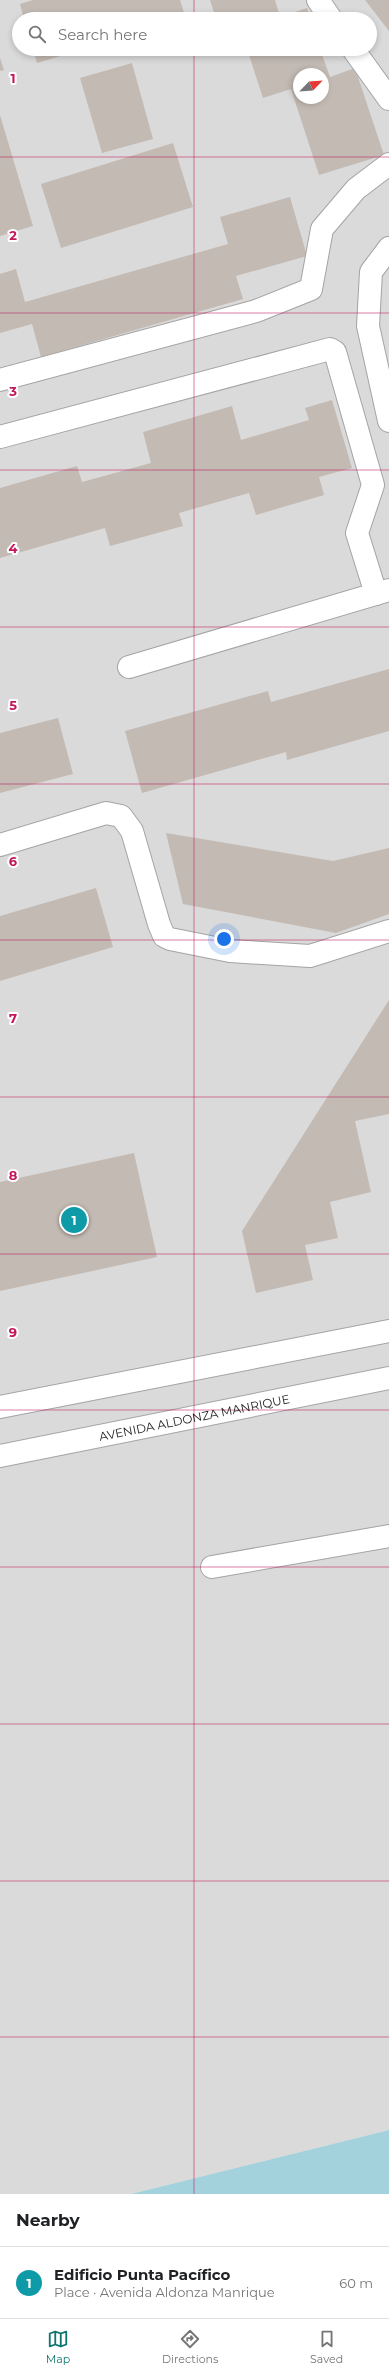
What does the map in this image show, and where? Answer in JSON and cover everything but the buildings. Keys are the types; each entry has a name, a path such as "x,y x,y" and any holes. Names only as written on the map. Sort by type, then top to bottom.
{"street":[{"path":"318,0 327,12"},
{"path":"358,56 389,99"},
{"path":"0,380 256,311 311,289 322,229 356,189 389,164"},
{"path":"389,248 371,272 368,326 389,421"},
{"path":"0,437 330,349 335,352 373,485 357,533 383,592 129,666"},
{"path":"0,844 106,813 121,816 132,831 159,924 164,936 170,939 230,951 310,956 389,931"},
{"path":"0,1407 389,1331"},
{"name":"AVENIDA ALDONZA MANRIQUE","path":"0,1456 389,1378"},
{"path":"212,1567 389,1536"}],"shaded area":[{"path":"0,0 389,0 389,2130 131,2194 0,2194"}],"water":[{"path":"389,2130 389,2194 131,2194"}],"place":[{"name":"Edificio Punta Pacífico","path":"74,1220"}]}
